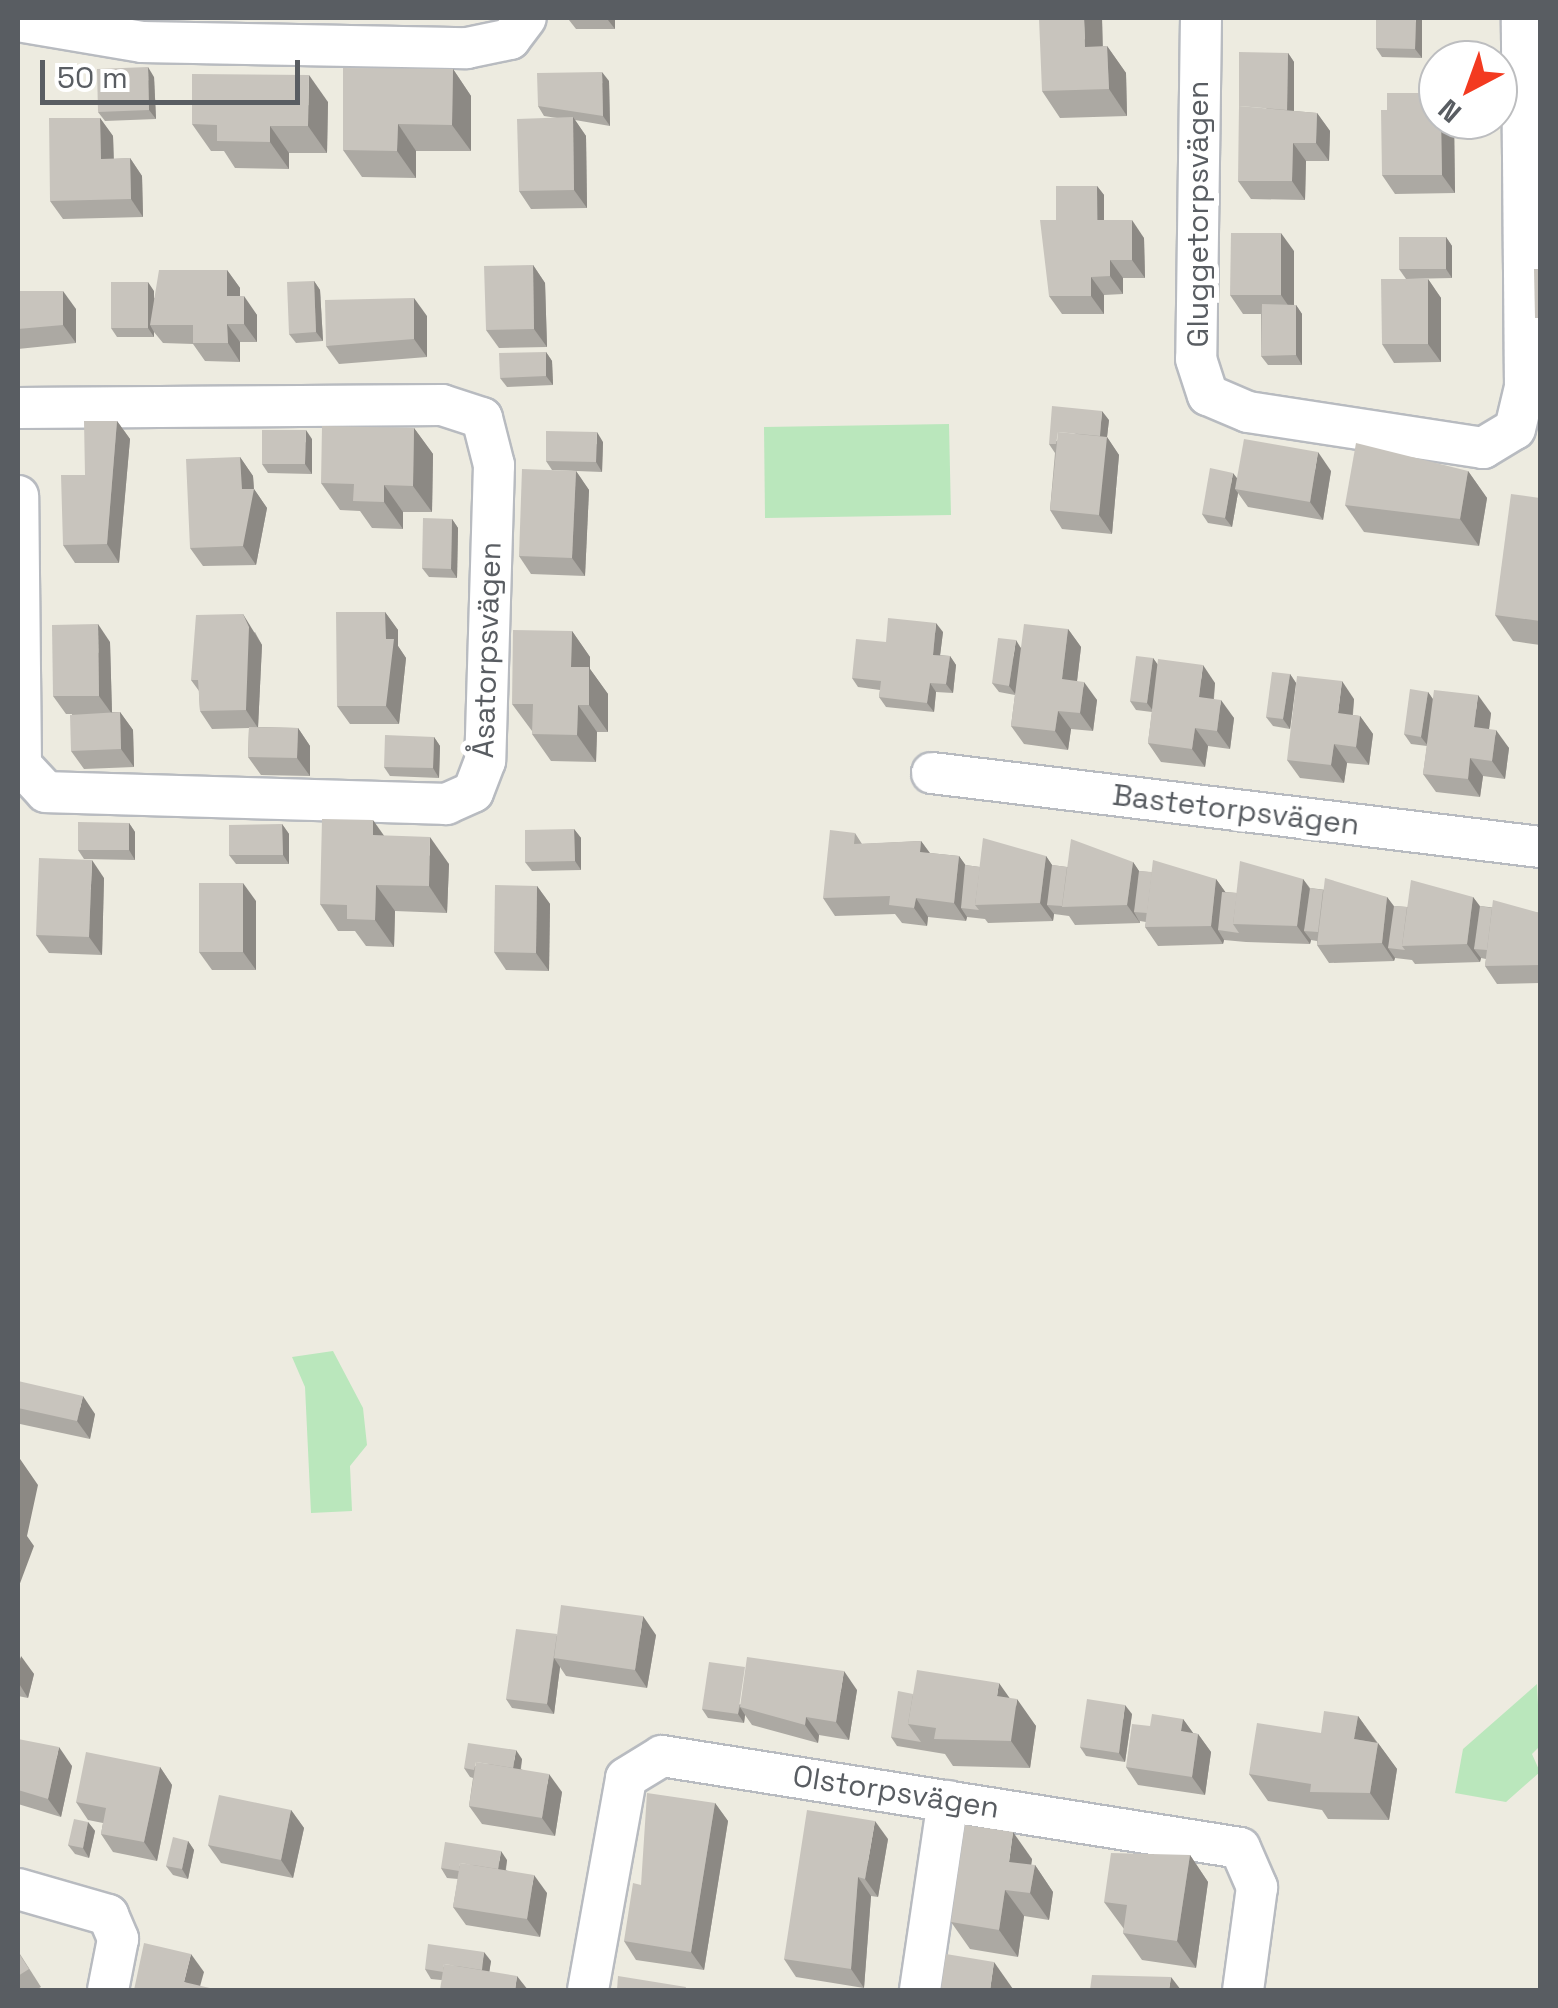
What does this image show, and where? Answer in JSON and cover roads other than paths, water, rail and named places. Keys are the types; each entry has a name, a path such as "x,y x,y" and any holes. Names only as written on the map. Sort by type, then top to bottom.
{"street":[{"path":"18,21 96,38 200,30 467,48 510,39 526,18"},
{"name":"Gluggetorpsvägen","path":"1201,18 1196,359 1208,395 1248,412 1484,448 1514,429 1525,387 1522,18"},
{"name":"Åsatorpsvägen","path":"18,408 442,405 482,418 494,465 486,761 473,792 446,804 46,792 21,765 18,496"},
{"name":"Bastetorpsvägen","path":"932,773 1540,847"},
{"name":"Olstorpsvägen","path":"588,1990 618,1803 644,1759 948,1801 1240,1848 1257,1887 1244,1990"},
{"path":"920,1990 948,1801"},
{"path":"18,1889 108,1915 118,1938 108,1990"}]}
